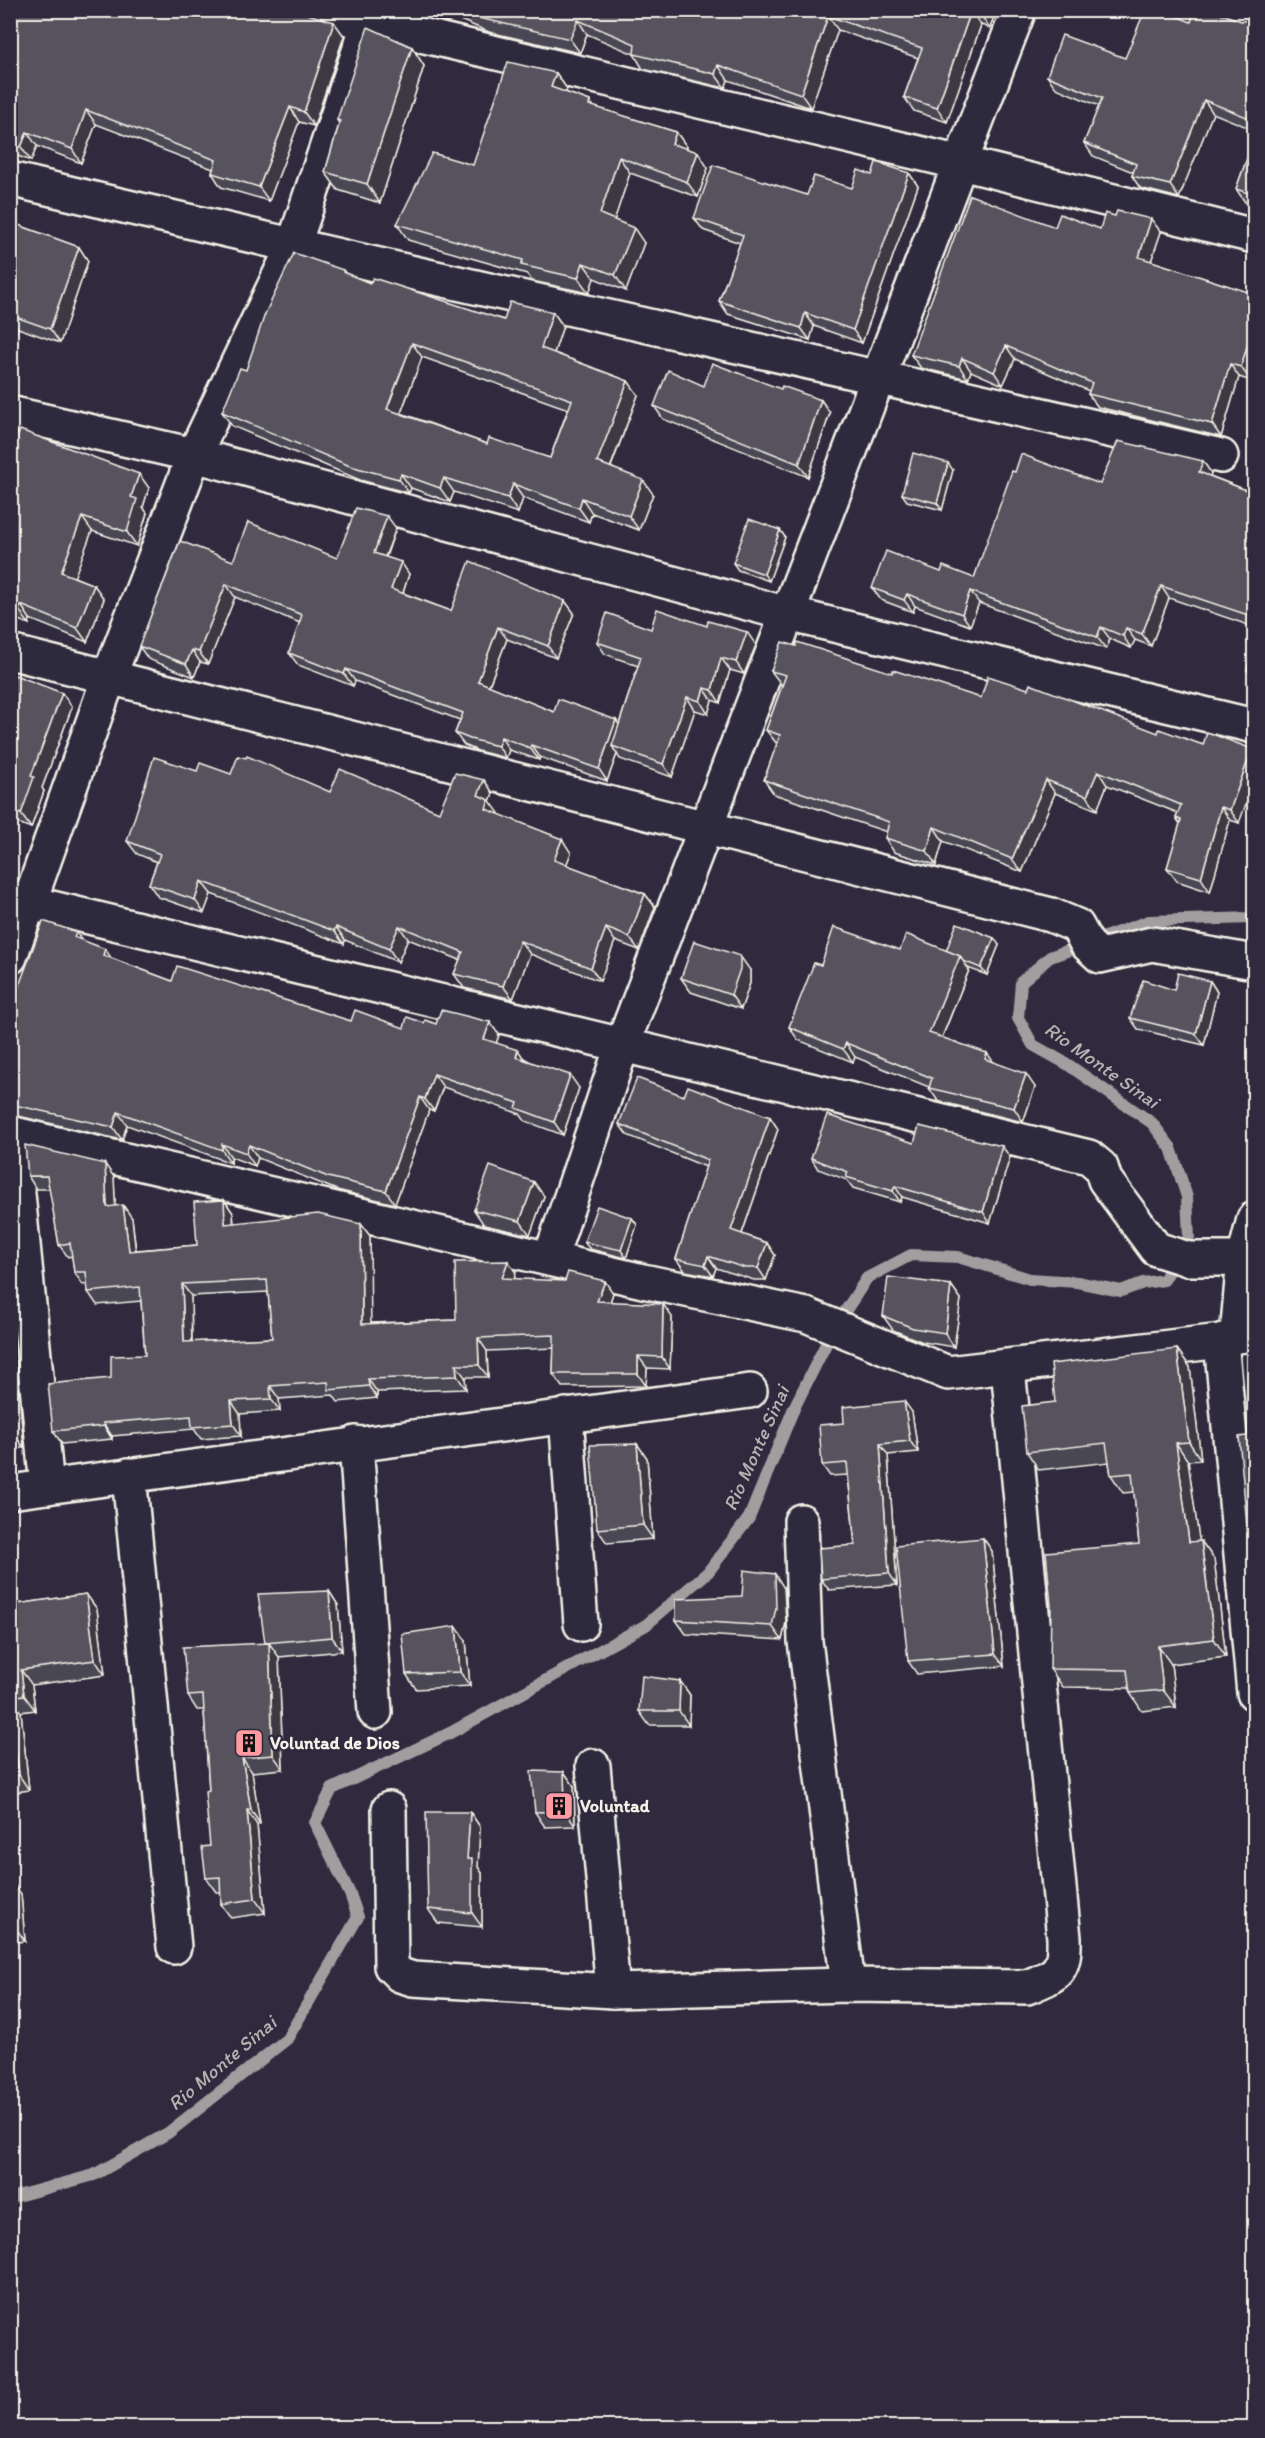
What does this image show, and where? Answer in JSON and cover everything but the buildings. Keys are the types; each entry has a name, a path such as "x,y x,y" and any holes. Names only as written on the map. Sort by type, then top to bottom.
{"street":[{"path":"315,10 370,17 1254,236"},
{"path":"550,1259 623,1043 1019,10"},
{"path":"1233,10 1254,15"},
{"path":"10,957 21,900 194,454 293,247 370,17"},
{"path":"10,179 293,247 880,376 1221,456"},
{"path":"10,413 194,454 788,614 1254,726"},
{"path":"10,652 1052,915 1077,926 1087,944 1100,956 1152,944 1254,962"},
{"path":"21,900 623,1043 1089,1157 1101,1167 1105,1180 1156,1249 1188,1259 1244,1259"},
{"path":"47,1487 11,1133 550,1259 806,1315 948,1373 1008,1368 1237,1337"},
{"path":"1254,1219 1244,1259 1237,1337 1254,1693"},
{"path":"388,1809 391,1966 400,1975 413,1979 613,1991 848,1985 1027,1987 1055,1976 1064,1959 1008,1368"},
{"path":"10,1492 750,1390"},
{"path":"566,1415 581,1624"},
{"path":"356,1443 375,1712"},
{"path":"129,1474 174,1947"},
{"path":"801,1521 805,1641 848,1985"},
{"path":"593,1766 613,1991"}],"waterway":[{"name":"Rio Monte Sinai","path":"10,2198 94,2175 168,2133 287,2039 358,1917 350,1894 315,1823 332,1789 450,1733 646,1625 708,1572 749,1518 794,1408 833,1330 867,1278 911,1255 958,1257 1030,1279 1077,1282 1121,1291 1143,1283 1164,1280 1189,1237 1187,1197 1171,1148 1152,1123 1067,1064 1033,1045 1018,1018 1021,982 1050,957 1149,921 1254,918"}],"place":[{"name":"Voluntad de Dios","path":"249,1743"},
{"name":"Voluntad","path":"559,1806"}]}
